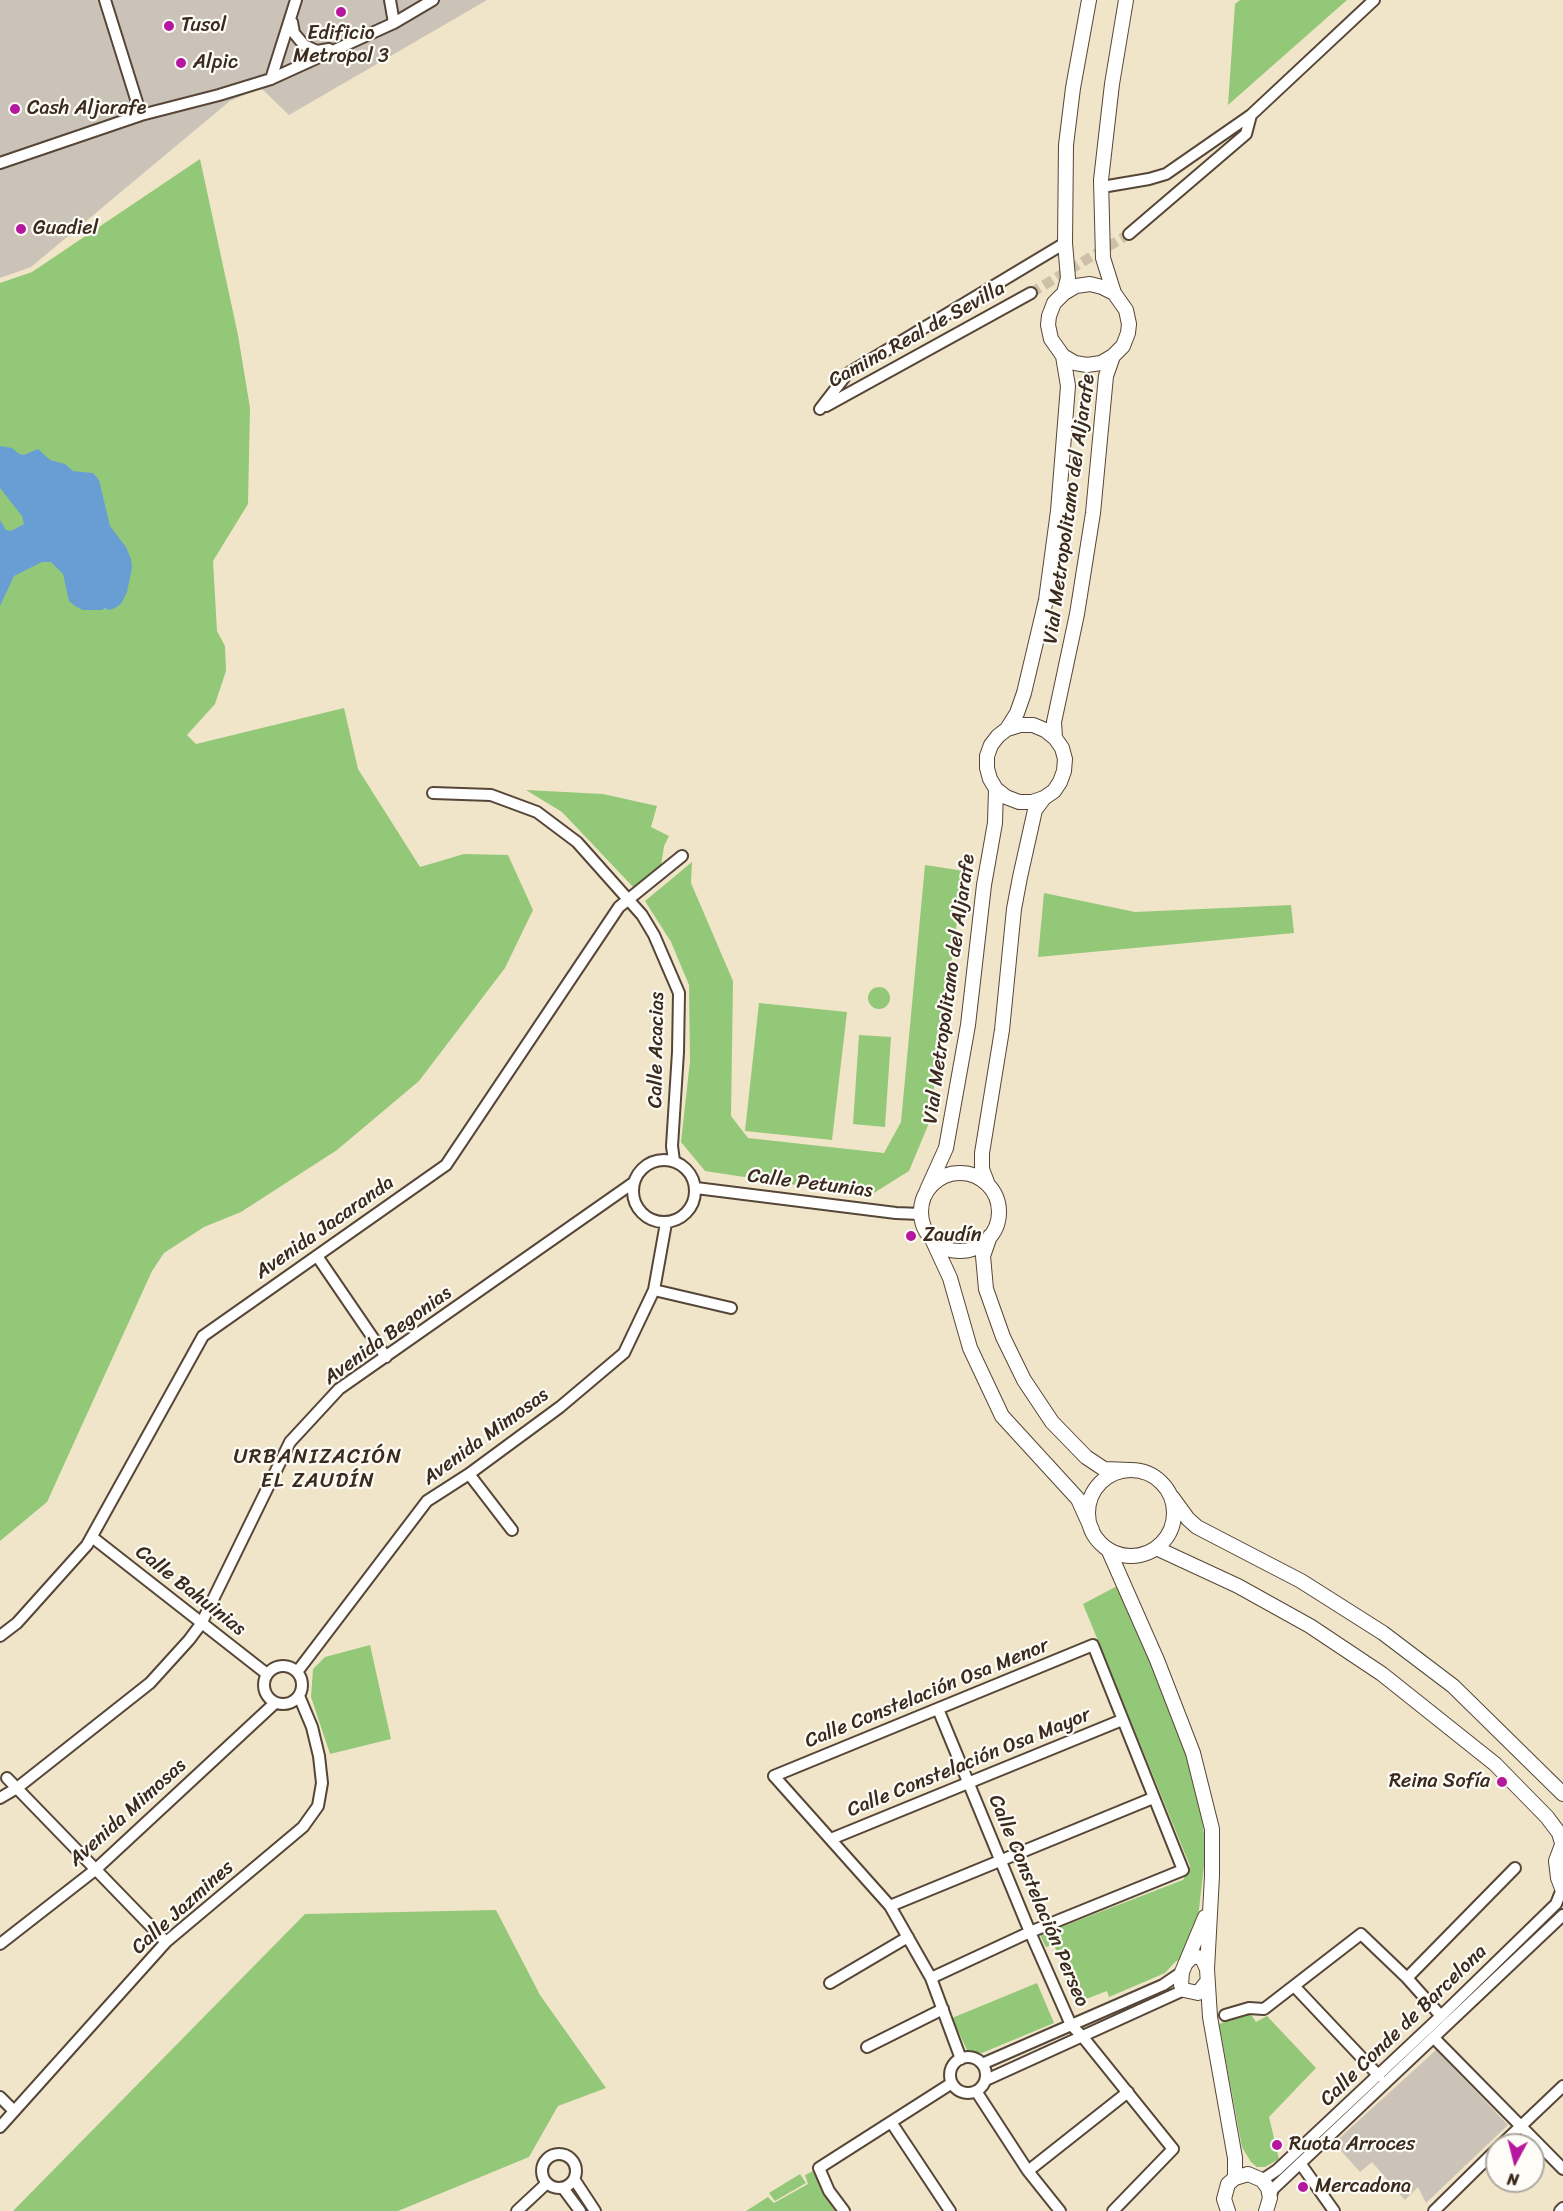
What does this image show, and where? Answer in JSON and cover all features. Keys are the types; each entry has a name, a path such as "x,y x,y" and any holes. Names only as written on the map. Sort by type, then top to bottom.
{"main road":[{"name":"Vial Metropolitano del Aljarafe","path":"1087,3 1067,139 1065,243 1068,278 1064,293 1054,303 1048,325 1051,339 1063,356 1075,363 1087,365 1101,363 1113,356 1123,346 1129,324 1126,310 1114,293 1103,258 1102,187 1112,84 1126,0"},
{"path":"1064,293 1076,286 1090,284 1114,293"},
{"name":"Vial Metropolitano del Aljarafe","path":"921,1214 927,1190 946,1148 968,1025 984,885 995,823 996,789 987,768 987,756 991,745 1007,729 1017,713 1024,693 1046,600 1058,511 1068,386 1063,356"},
{"name":"Vial Metropolitano del Aljarafe","path":"1113,356 1106,375 1093,513 1077,615 1054,722 1055,738 1062,748 1065,759 1064,771 1054,791 1044,798 1035,810 1014,909 1002,1030 982,1153 982,1169 998,1203 999,1217 983,1256 986,1289 1003,1337 1024,1380 1052,1422 1086,1457 1104,1469 1130,1470 1150,1474 1164,1485 1188,1520 1197,1527 1301,1581 1383,1633 1453,1686 1563,1794"},
{"path":"1007,729 1020,725 1033,725 1045,730 1055,738"},
{"path":"996,789 1006,797 1018,802 1032,802 1044,798"},
{"path":"927,1190 939,1178 951,1174 971,1175 988,1185"},
{"path":"921,1214 921,1221 950,1278 970,1348 1002,1416 1078,1499 1100,1542 1108,1549 1128,1556 1143,1554 1156,1548 1164,1540 1173,1523 1172,1497"},
{"path":"932,1239 943,1247 962,1250 980,1245 990,1236"},
{"path":"1092,1530 1088,1509 1096,1487 1115,1473 1130,1470"},
{"path":"1156,1548 1229,1581 1290,1615 1383,1674 1495,1764 1547,1816 1559,1833 1563,1842 1556,1861 1562,1890"},
{"path":"1108,1549 1157,1660 1193,1753 1212,1828 1212,1876 1206,1983 1235,2158 1241,2176"},
{"path":"1124,1585 1128,1556"},
{"path":"1209,1908 1184,1967 1181,1985 1210,2018"},
{"path":"1184,1967 1193,1956 1202,1958 1207,1969"},
{"path":"1187,1991 1198,1993 1206,1983"},
{"path":"1224,2209 1225,2191 1228,2184 1241,2176 1262,2180 1268,2188 1268,2205"}],"street":[{"path":"105,0 141,115"},
{"path":"271,79 296,0"},
{"path":"390,0 394,22"},
{"path":"0,164 141,115 271,79 394,22 433,0"},
{"path":"1102,187 1166,174 1251,115 1374,0"},
{"path":"291,19 294,33 304,45 317,51 338,48"},
{"path":"1129,234 1246,134 1251,115"},
{"name":"Camino Real de Sevilla","path":"1031,293 820,409 848,374 1065,243"},
{"name":"Calle Acacias","path":"434,793 491,795 537,812 577,842 642,915 654,935 679,993 672,1146 674,1161"},
{"name":"Avenida Jacaranda","path":"0,1636 17,1623 87,1545 203,1336 447,1165 619,907 682,856"},
{"path":"663,1159 674,1161 687,1169 693,1178 696,1188 692,1206 686,1214 676,1220 666,1222 651,1220 642,1214 636,1205 633,1183 643,1167 652,1161 663,1159"},
{"name":"Avenida Begonias","path":"0,1798 17,1788 150,1683 201,1624 290,1442 339,1389 633,1183"},
{"name":"Calle Petunias","path":"696,1188 896,1213 921,1214"},
{"name":"Avenida Mimosas","path":"297,1672 427,1502 560,1407 624,1353 654,1290 666,1222"},
{"path":"317,1256 386,1357"},
{"path":"654,1290 731,1308"},
{"path":"469,1474 512,1530"},
{"name":"Calle Bahuinias","path":"92,1537 267,1674"},
{"name":"Calle Constelación Osa Menor","path":"831,1839 774,1776 1094,1645 1122,1720"},
{"path":"275,1667 292,1668 297,1672 302,1683 298,1696 289,1703 275,1702 268,1697 264,1685 267,1674 275,1667"},
{"name":"Calle Jazmines","path":"0,2127 166,1942 303,1827 318,1806 322,1783 320,1756 312,1727 298,1696"},
{"name":"Avenida Mimosas","path":"0,1944 96,1870 275,1702"},
{"name":"Calle Constelación Perseo","path":"938,1709 1000,1861 1071,2025 1173,2149 1113,2211"},
{"path":"931,1978 1030,1932 1183,1870 1122,1720"},
{"name":"Calle Constelación Osa Mayor","path":"831,1839 1122,1720"},
{"path":"7,1778 166,1942"},
{"path":"890,1906 1153,1798"},
{"path":"831,1839 890,1906 931,1978 961,2059"},
{"path":"1407,1978 1515,1868"},
{"name":"Calle Conde de Barcelona","path":"1262,2180 1277,2170 1379,2076 1556,1904 1562,1890"},
{"name":"Calle Conde de Barcelona","path":"1268,2205 1273,2189 1563,1915"},
{"path":"1225,2015 1249,2008 1264,2008 1361,1934 1407,1978 1441,2016"},
{"path":"830,1983 908,1937"},
{"path":"982,2064 1163,1985 1184,1967"},
{"path":"1294,1986 1379,2076"},
{"path":"986,2079 982,2064 972,2058 956,2062 951,2071 952,2083 961,2091 967,2093 976,2091 986,2079 1187,1991"},
{"path":"867,2047 943,2009"},
{"path":"1434,2038 1563,2169"},
{"path":"844,2211 830,2191 819,2168 952,2083"},
{"path":"1514,2133 1563,2086"},
{"path":"976,2091 1028,2171 1060,2211"},
{"path":"1028,2171 1128,2092"},
{"path":"0,2097 13,2110"},
{"path":"891,2122 950,2211"},
{"path":"559,2154 570,2158 574,2163 576,2174 574,2179 563,2188 547,2183 543,2175 548,2158 559,2154"},
{"path":"1434,2211 1485,2161"},
{"path":"1300,2163 1334,2211"},
{"path":"574,2179 595,2211"},
{"path":"517,2211 547,2183"},
{"path":"563,2188 580,2211"}],"shaded area":[{"path":"0,0 487,0 289,115 261,88 230,101 31,267 0,278"},
{"path":"1436,2050 1508,2125 1500,2133 1485,2133 1485,2147 1426,2203 1418,2187 1405,2200 1372,2162 1360,2172 1334,2143"}],"green space":[{"path":"1240,0 1347,0 1228,105 1235,4"},
{"path":"200,159 238,335 250,408 248,504 213,561 217,631 225,646 226,671 215,704 187,735 196,744 344,708 358,769 420,867 464,854 508,855 533,910 505,968 419,1081 337,1150 241,1212 204,1227 164,1253 152,1271 47,1502 0,1541 0,283 32,272"},
{"path":"526,790 603,794 657,806 651,827 669,836 664,846 661,866 635,889 562,812"},
{"path":"692,862 691,883 733,981 731,1116 748,1138 884,1153 901,1122 925,865 964,871 929,1123 909,1171 869,1196 705,1171 681,1142 690,1061 689,985 671,942 645,901"},
{"path":"1044,893 1135,912 1291,905 1294,933 1038,957"},
{"path":"879,987 887,990 890,998 887,1006 879,1009 871,1006 868,998 871,990"},
{"path":"759,1003 847,1012 832,1140 745,1131"},
{"path":"859,1035 891,1037 885,1127 853,1124"},
{"path":"1119,1585 1176,1720 1198,1789 1206,1849 1194,1952 1175,1962 1165,1973 1109,1997 1107,1991 1078,2002 1054,1945 1046,1947 1040,1935 1183,1880 1190,1866 1083,1604"},
{"path":"370,1645 391,1739 330,1754 311,1697 313,1669 325,1657"},
{"path":"496,1910 540,1995 606,2088 558,2106 529,2157 398,2211 13,2211 305,1914"},
{"path":"1037,1983 1054,2023 982,2053 967,2050 952,2018"},
{"path":"1250,2013 1256,2022 1267,2016 1316,2068 1269,2117 1279,2159 1265,2167 1257,2167 1251,2162 1242,2147 1219,2024"},
{"path":"815,2170 837,2211 746,2211 768,2197 774,2203 808,2184 805,2175"},
{"path":"800,2174 806,2183 775,2201 769,2193"}],"water":[{"path":"0,446 12,448 24,455 38,449 50,460 65,464 73,471 93,473 99,480 110,526 126,547 131,559 132,568 127,592 121,604 109,610 105,608 83,610 75,606 69,601 63,574 51,562 42,562 14,576 0,606 0,520 6,530 11,531 24,524 22,516 0,488"}],"tunnel":[{"path":"1031,293 1129,234"}],"place":[{"name":"Edificio Metropol 3","path":"341,12"},
{"name":"Tusol","path":"169,26"},
{"name":"Alpic","path":"181,63"},
{"name":"Cash Aljarafe","path":"15,109"},
{"name":"Guadiel","path":"21,229"},
{"name":"Zaudín","path":"911,1236"},
{"name":"Reina Sofía","path":"1502,1782"},
{"name":"Ruota Arroces","path":"1277,2145"},
{"name":"Mercadona","path":"1303,2187"}],"district":[{"name":"URBANIZACIÓN EL ZAUDÍN","path":"318,1470"}]}
